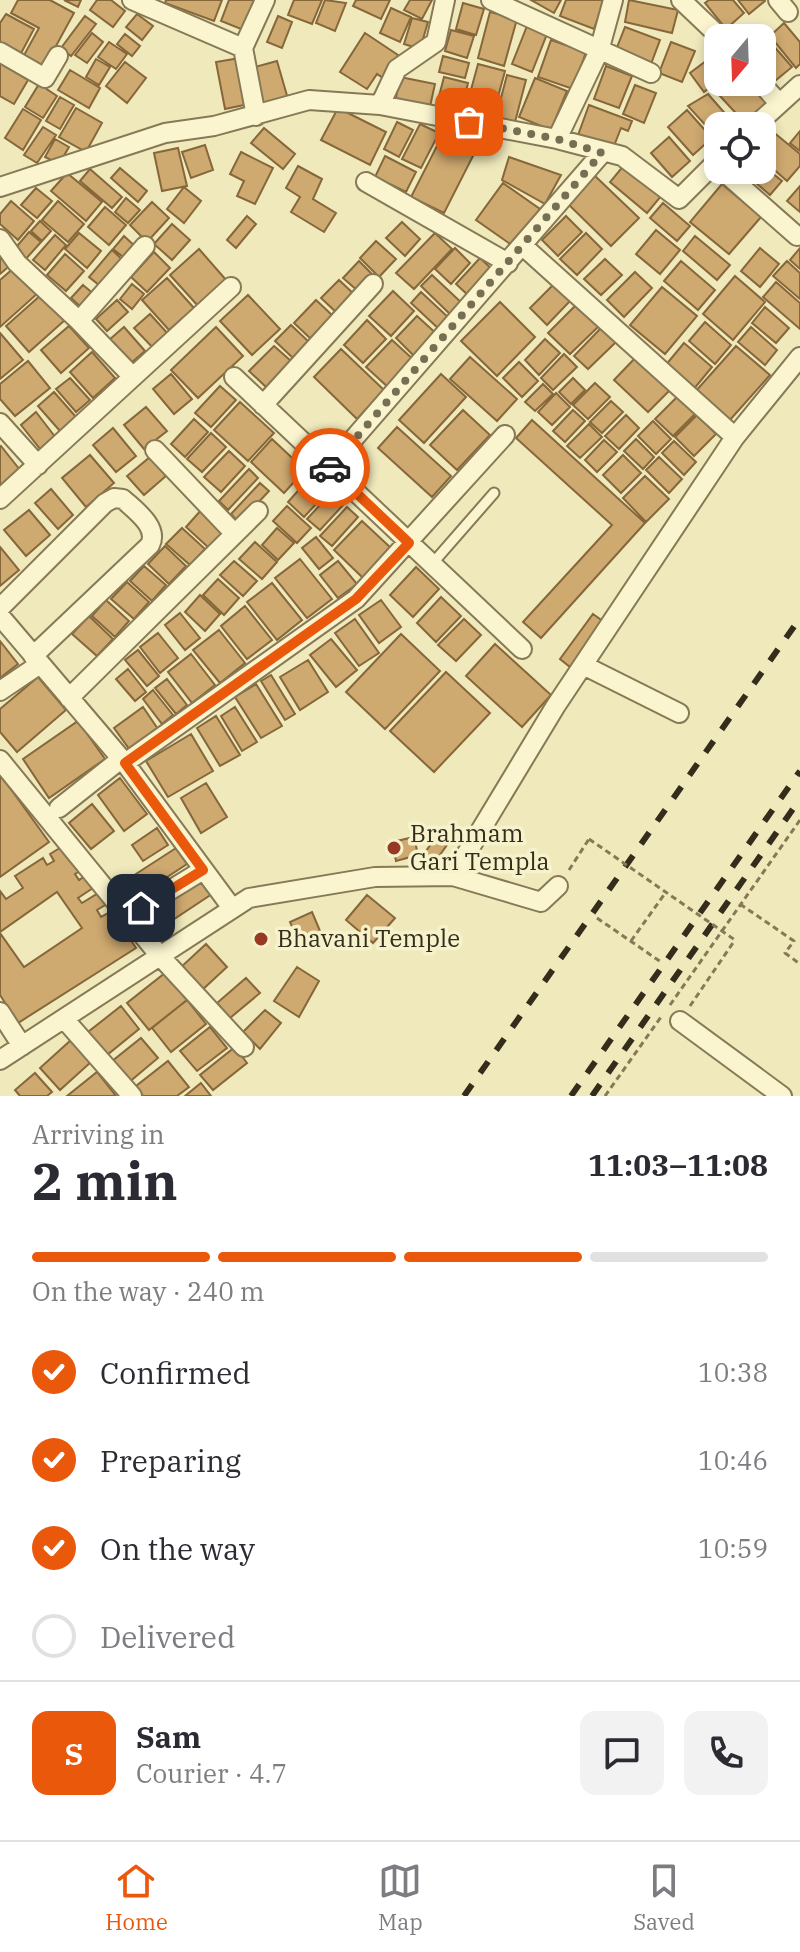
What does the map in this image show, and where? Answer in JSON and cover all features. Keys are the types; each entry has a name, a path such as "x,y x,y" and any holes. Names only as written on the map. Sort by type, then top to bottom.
{"street":[{"path":"132,0 243,48"},
{"path":"256,116 243,48 265,0"},
{"path":"380,105 397,69 436,42 445,0"},
{"path":"491,0 651,73"},
{"path":"557,139 599,51 613,0"},
{"path":"681,0 706,24"},
{"path":"0,52 45,78 58,56"},
{"path":"770,112 800,85"},
{"path":"773,96 779,103"},
{"path":"0,187 165,133 214,126 309,100 380,105 557,139 622,156 679,199 704,177"},
{"path":"329,467 602,153"},
{"path":"366,182 508,263"},
{"path":"739,184 797,236"},
{"path":"0,239 17,263 133,377"},
{"path":"79,321 145,246"},
{"path":"523,246 735,437"},
{"path":"263,405 373,284"},
{"path":"0,499 231,287"},
{"path":"453,876 555,707 735,437 800,357"},
{"path":"234,377 522,649"},
{"path":"0,423 38,465"},
{"path":"59,808 356,599 505,435"},
{"path":"155,450 235,534"},
{"path":"0,608 105,503 114,498 123,499 152,529 154,538 150,545 37,660 0,691"},
{"path":"69,698 258,511"},
{"path":"0,616 123,761 232,908"},
{"path":"583,665 679,713"},
{"path":"0,760 160,956 244,1047"},
{"path":"141,908 203,870"},
{"path":"0,1012 7,1051 65,1020 249,898 375,877 453,876 541,902 558,886"},
{"path":"65,1020 132,1096"},
{"path":"680,1021 782,1096"}],"lane":[{"path":"432,564 494,493"}],"path":[{"path":"605,1096 800,820"},
{"path":"558,886 589,839 735,940 680,1021"},
{"path":"631,941 666,892"},
{"path":"740,904 794,941 785,953 800,964"},
{"path":"597,918 661,962"}],"building":[{"path":"18,0 50,0 74,13 44,68 23,57 39,28 11,13"},
{"path":"64,0 81,0 78,7"},
{"path":"97,0 111,0 125,11 113,27 90,10"},
{"path":"166,0 222,0 214,21 165,3"},
{"path":"229,0 259,0 246,31 221,21"},
{"path":"294,0 322,0 312,24 288,15"},
{"path":"325,0 346,3 335,31 316,23"},
{"path":"356,0 390,0 381,19 353,6"},
{"path":"410,0 432,0 422,19 404,10"},
{"path":"531,0 561,0 554,13"},
{"path":"566,0 604,0 594,29 560,16"},
{"path":"629,0 678,10 672,33 625,22"},
{"path":"709,0 733,0 744,13 732,24 722,24 705,3"},
{"path":"738,0 764,0 765,1 749,14"},
{"path":"463,3 484,9 476,35 456,29"},
{"path":"391,8 411,17 400,42 380,33"},
{"path":"490,12 517,19 504,66 478,58"},
{"path":"6,14 34,29 19,57 0,45 0,23"},
{"path":"137,14 153,26 142,40 126,27"},
{"path":"85,16 96,24 71,56 61,48"},
{"path":"278,16 292,22 282,48 267,42"},
{"path":"412,18 428,22 420,49 404,44"},
{"path":"784,23 800,42 800,64 796,68 776,43 776,30"},
{"path":"527,26 547,34 532,72 512,64"},
{"path":"625,27 660,40 651,64 616,50"},
{"path":"451,30 474,36 467,58 445,51"},
{"path":"92,33 103,42 87,63 75,55"},
{"path":"365,33 398,55 383,78 377,74 367,89 340,72"},
{"path":"125,34 140,46 132,56 117,44"},
{"path":"551,40 586,52 573,89 538,77"},
{"path":"109,42 127,54 116,69 98,57"},
{"path":"671,42 695,51 682,82 659,73"},
{"path":"776,49 792,67 776,80"},
{"path":"443,56 469,63 465,78 439,72"},
{"path":"240,58 249,104 225,109 216,62"},
{"path":"96,59 110,67 99,85 86,77"},
{"path":"277,61 288,99 262,106 251,68"},
{"path":"125,62 146,78 127,103 106,86"},
{"path":"704,62 704,92 690,73"},
{"path":"0,63 28,80 14,104 0,96"},
{"path":"478,64 505,71 492,119 465,112"},
{"path":"606,66 632,76 619,108 594,99"},
{"path":"70,70 100,88 89,108 58,90"},
{"path":"507,75 526,80 515,122 496,117"},
{"path":"400,77 435,84 429,111 395,103"},
{"path":"444,77 468,83 460,115 436,108"},
{"path":"535,78 567,91 551,130 519,117"},
{"path":"39,84 57,96 43,118 25,107"},
{"path":"635,85 656,93 644,123 623,114"},
{"path":"710,96 724,112 704,112 704,124 688,106"},
{"path":"720,96 765,96 769,101 757,112 735,112"},
{"path":"60,97 74,105 60,129 46,121"},
{"path":"589,105 632,121 628,131 621,128 612,151 577,138"},
{"path":"76,108 102,123 86,152 59,137"},
{"path":"338,108 386,132 370,165 321,140"},
{"path":"23,109 41,120 23,150 5,138"},
{"path":"687,110 704,129 704,145 693,155 668,127"},
{"path":"397,122 413,130 399,157 384,149"},
{"path":"420,124 439,133 421,168 402,159"},
{"path":"43,127 56,135 37,163 24,155"},
{"path":"264,128 295,154 283,169 251,143"},
{"path":"800,131 800,151 790,143"},
{"path":"776,134 800,154 800,166 787,181 776,171"},
{"path":"669,137 690,161 672,177 651,153"},
{"path":"441,138 474,154 444,213 411,197"},
{"path":"55,139 69,147 59,164 45,157"},
{"path":"205,145 213,170 191,178 182,152"},
{"path":"178,148 187,186 162,191 154,153"},
{"path":"241,152 273,168 255,204 237,196 244,181 230,174"},
{"path":"385,156 416,172 406,192 375,177"},
{"path":"509,157 561,175 545,204 502,180"},
{"path":"625,164 662,195 647,213 610,182"},
{"path":"298,166 322,179 313,199 336,213 324,232 291,212 300,197 286,188"},
{"path":"120,168 147,191 138,202 111,178"},
{"path":"90,169 122,197 112,208 80,181"},
{"path":"67,173 102,202 86,221 51,191"},
{"path":"593,174 639,218 611,246 566,202"},
{"path":"776,176 782,181 770,195 757,184 776,184"},
{"path":"503,183 540,209 513,246 476,220"},
{"path":"722,184 761,217 729,254 690,222"},
{"path":"800,186 800,212 787,201"},
{"path":"184,187 201,201 184,223 167,209"},
{"path":"36,188 52,201 37,218 21,205"},
{"path":"126,198 140,210 128,223 115,212"},
{"path":"11,201 34,221 18,240 0,224 0,214"},
{"path":"58,201 84,224 68,242 42,220"},
{"path":"152,202 169,218 147,242 130,225"},
{"path":"663,203 690,226 677,241 650,218"},
{"path":"105,207 126,225 109,245 88,227"},
{"path":"247,216 256,224 236,248 227,240"},
{"path":"566,216 582,232 558,256 542,240"},
{"path":"40,221 51,231 42,241 31,231"},
{"path":"402,222 420,239 405,256 386,238"},
{"path":"172,224 190,240 172,260 154,244"},
{"path":"656,230 680,250 660,274 636,254"},
{"path":"29,232 41,242 24,261 12,252"},
{"path":"79,233 101,251 87,268 65,249"},
{"path":"435,233 452,249 414,289 396,273"},
{"path":"586,233 602,249 577,275 560,259"},
{"path":"55,235 66,245 45,270 33,260"},
{"path":"124,236 137,248 127,260 113,249"},
{"path":"695,236 730,265 717,280 683,251"},
{"path":"376,241 396,259 379,277 360,258"},
{"path":"455,248 470,263 451,284 435,269"},
{"path":"760,248 779,264 760,287 741,271"},
{"path":"800,248 800,269 790,260"},
{"path":"0,249 13,263 0,274"},
{"path":"199,249 227,281 199,307 170,275"},
{"path":"112,250 126,263 104,289 89,277"},
{"path":"154,252 170,268 147,292 131,277"},
{"path":"65,254 84,271 66,291 47,275"},
{"path":"480,258 494,271 469,296 456,284"},
{"path":"605,259 622,275 601,295 584,279"},
{"path":"359,261 373,275 358,291 343,278"},
{"path":"681,261 715,290 698,310 664,281"},
{"path":"787,261 800,273 800,299 773,276"},
{"path":"15,267 38,293 0,327 0,280"},
{"path":"635,272 652,288 624,317 607,300"},
{"path":"432,275 465,306 454,318 421,286"},
{"path":"735,276 765,302 733,340 703,314"},
{"path":"167,278 194,308 169,330 142,300"},
{"path":"339,280 355,295 337,313 321,298"},
{"path":"776,282 800,303 800,329 763,297"},
{"path":"132,284 144,294 132,309 120,299"},
{"path":"554,284 570,301 547,325 530,308"},
{"path":"83,285 95,295 83,309 71,298"},
{"path":"662,287 697,316 665,354 630,325"},
{"path":"393,291 414,311 391,336 369,316"},
{"path":"421,292 450,319 440,330 411,303"},
{"path":"42,294 65,320 29,352 6,326"},
{"path":"248,295 280,329 252,355 220,321"},
{"path":"117,300 128,312 107,331 96,319"},
{"path":"316,300 333,316 311,339 294,323"},
{"path":"500,302 535,337 497,376 461,341"},
{"path":"577,304 599,326 570,354 548,333"},
{"path":"765,307 789,328 776,343 752,323"},
{"path":"150,314 169,335 153,348 134,328"},
{"path":"417,316 439,336 417,359 396,338"},
{"path":"367,320 386,339 363,363 344,345"},
{"path":"705,322 731,345 715,364 689,341"},
{"path":"291,325 309,342 294,359 275,341"},
{"path":"69,326 89,348 61,373 41,350"},
{"path":"124,327 145,351 131,363 109,340"},
{"path":"216,327 243,356 198,398 171,370"},
{"path":"751,327 777,350 765,365 738,342"},
{"path":"601,328 616,342 588,369 574,356"},
{"path":"0,333 23,360 0,379"},
{"path":"545,339 560,353 539,375 525,360"},
{"path":"392,340 415,361 389,388 366,367"},
{"path":"684,343 712,367 693,390 665,366"},
{"path":"274,346 291,361 266,387 249,371"},
{"path":"736,346 770,375 729,421 695,392"},
{"path":"341,349 384,390 357,419 314,377"},
{"path":"92,352 115,378 93,398 70,372"},
{"path":"564,354 577,367 553,390 541,378"},
{"path":"638,355 672,388 648,412 614,380"},
{"path":"470,357 517,399 497,421 450,379"},
{"path":"28,361 50,388 15,416 0,399 0,384"},
{"path":"519,362 538,381 522,397 503,378"},
{"path":"171,374 192,399 174,414 153,389"},
{"path":"441,374 466,397 424,443 399,420"},
{"path":"70,378 90,400 76,412 56,389"},
{"path":"573,378 585,390 571,404 559,392"},
{"path":"595,383 610,397 588,419 573,405"},
{"path":"543,384 553,394 535,411 525,402"},
{"path":"220,386 236,400 211,427 195,413"},
{"path":"54,392 76,417 60,431 38,406"},
{"path":"556,393 570,407 552,425 538,412"},
{"path":"678,396 695,414 673,436 655,419"},
{"path":"611,401 623,412 602,433 590,422"},
{"path":"240,402 274,433 248,461 214,430"},
{"path":"146,407 167,431 144,449 124,425"},
{"path":"463,410 490,435 457,470 430,445"},
{"path":"573,410 585,421 565,442 553,431"},
{"path":"36,412 56,438 41,450 21,425"},
{"path":"626,415 639,428 619,449 605,436"},
{"path":"697,415 716,434 694,456 675,437"},
{"path":"194,419 208,432 185,457 171,444"},
{"path":"532,420 645,523 541,638 523,622 612,525 516,438"},
{"path":"653,421 671,439 656,454 638,436"},
{"path":"589,424 602,437 580,458 567,446"},
{"path":"397,427 451,476 432,497 378,448"},
{"path":"113,428 136,456 116,472 93,445"},
{"path":"211,433 226,447 202,472 187,459"},
{"path":"272,439 305,470 284,493 251,462"},
{"path":"636,439 654,457 643,469 624,451"},
{"path":"604,440 617,452 597,472 585,460"},
{"path":"674,441 696,462 684,475 662,453"},
{"path":"0,447 20,470 0,486"},
{"path":"229,451 245,466 221,492 204,477"},
{"path":"90,455 114,483 86,507 62,478"},
{"path":"623,455 641,473 621,493 603,475"},
{"path":"150,457 166,476 144,495 127,476"},
{"path":"659,457 682,479 669,493 646,470"},
{"path":"249,469 258,478 228,510 219,501"},
{"path":"313,474 330,489 304,517 288,502"},
{"path":"645,476 669,499 646,522 623,498"},
{"path":"260,483 269,491 239,523 231,514"},
{"path":"51,489 73,515 58,529 35,503"},
{"path":"333,491 345,503 320,530 307,519"},
{"path":"287,506 311,528 297,543 273,521"},
{"path":"347,507 358,517 332,546 320,536"},
{"path":"202,509 225,530 209,548 186,527"},
{"path":"29,510 50,535 26,556 4,530"},
{"path":"362,521 391,548 363,578 334,550"},
{"path":"182,528 205,549 190,565 166,544"},
{"path":"277,528 294,543 278,560 262,545"},
{"path":"316,537 333,558 319,569 302,548"},
{"path":"255,542 277,562 262,579 239,559"},
{"path":"165,546 186,566 169,584 148,564"},
{"path":"0,547 19,570 0,586"},
{"path":"300,559 332,599 307,618 275,578"},
{"path":"234,561 257,581 243,596 220,575"},
{"path":"338,561 357,584 338,598 320,575"},
{"path":"144,566 166,585 152,601 130,581"},
{"path":"416,567 439,589 413,617 390,595"},
{"path":"218,579 239,598 224,615 203,595"},
{"path":"127,582 149,602 134,619 111,599"},
{"path":"272,583 302,620 277,640 247,602"},
{"path":"200,595 220,614 205,631 185,612"},
{"path":"441,597 461,616 436,642 417,623"},
{"path":"106,600 129,621 115,637 92,616"},
{"path":"381,600 401,627 379,643 359,615"},
{"path":"245,606 272,640 247,659 221,626"},
{"path":"180,613 200,638 185,650 165,625"},
{"path":"593,614 604,622 570,667 560,659"},
{"path":"89,616 113,639 97,656 72,634"},
{"path":"355,619 379,653 359,666 335,633"},
{"path":"464,619 481,635 456,661 438,645"},
{"path":"219,630 245,663 220,683 193,650"},
{"path":"158,633 178,658 160,673 140,647"},
{"path":"401,634 440,671 385,729 346,692"},
{"path":"331,639 357,670 336,687 310,655"},
{"path":"0,641 18,664 0,678"},
{"path":"495,644 551,695 522,727 466,676"},
{"path":"138,650 159,676 147,686 125,660"},
{"path":"191,654 215,685 192,703 168,672"},
{"path":"308,660 328,692 300,710 280,677"},
{"path":"128,669 146,692 135,701 116,679"},
{"path":"446,672 490,713 434,772 390,731"},
{"path":"271,675 295,714 285,720 261,681"},
{"path":"38,677 66,710 17,752 0,732 0,709"},
{"path":"167,679 187,705 176,714 155,688"},
{"path":"256,684 282,726 261,738 235,697"},
{"path":"153,690 173,715 162,724 143,699"},
{"path":"143,707 158,729 130,750 114,728"},
{"path":"235,707 257,742 242,751 221,716"},
{"path":"216,716 240,755 220,766 197,728"},
{"path":"78,721 105,759 49,798 23,759"},
{"path":"191,734 213,771 168,797 146,761"},
{"path":"0,774 49,842 0,877"},
{"path":"120,778 147,814 124,831 98,795"},
{"path":"206,783 227,817 201,833 181,798"},
{"path":"92,804 114,831 91,849 69,823"},
{"path":"157,828 168,845 143,861 132,845"},
{"path":"414,837 418,855 396,861 392,842"},
{"path":"436,837 447,845 432,866 421,858"},
{"path":"68,843 84,869 75,874 79,880 88,874 96,886 78,898 82,903 100,892 107,904 97,910 101,917 112,911 136,948 18,1023 0,995 0,933 24,967 82,928 57,892 0,932 0,891 6,899 23,888 15,876 43,858 47,865 54,861 50,854"},
{"path":"176,848 187,864 132,900 122,883"},
{"path":"199,875 212,894 156,931 143,911"},
{"path":"367,895 395,918 373,943 346,920"},
{"path":"312,912 323,938 301,947 290,922"},
{"path":"206,944 227,967 201,991 180,968"},
{"path":"297,967 319,981 299,1017 274,1001"},
{"path":"165,973 187,1000 149,1030 127,1003"},
{"path":"246,978 260,993 230,1018 217,1003"},
{"path":"187,1000 206,1024 171,1052 152,1028"},
{"path":"121,1006 139,1029 107,1055 88,1032"},
{"path":"265,1010 281,1023 260,1049 243,1032"},
{"path":"210,1027 227,1048 197,1071 180,1051"},
{"path":"141,1038 158,1058 128,1083 111,1062"},
{"path":"71,1040 91,1062 60,1090 40,1068"},
{"path":"235,1047 247,1063 213,1090 200,1075"},
{"path":"168,1061 189,1087 177,1096 143,1096 136,1086"},
{"path":"97,1072 116,1096 67,1096"},
{"path":"35,1073 52,1092 47,1096 20,1096 15,1090"},
{"path":"201,1083 211,1096 185,1096"}],"railway":[{"path":"464,1096 800,618"},
{"path":"571,1096 800,771"},
{"path":"592,1096 800,799"}],"way so far":[{"path":"330,468 602,153 557,139 469,122"}],"place":[{"name":"Brahmam Gari Templa","path":"394,848"},
{"name":"Bhavani Temple","path":"261,939"}],"route":[{"path":"141,908 203,870 125,763 356,599 409,543 330,468"}]}
